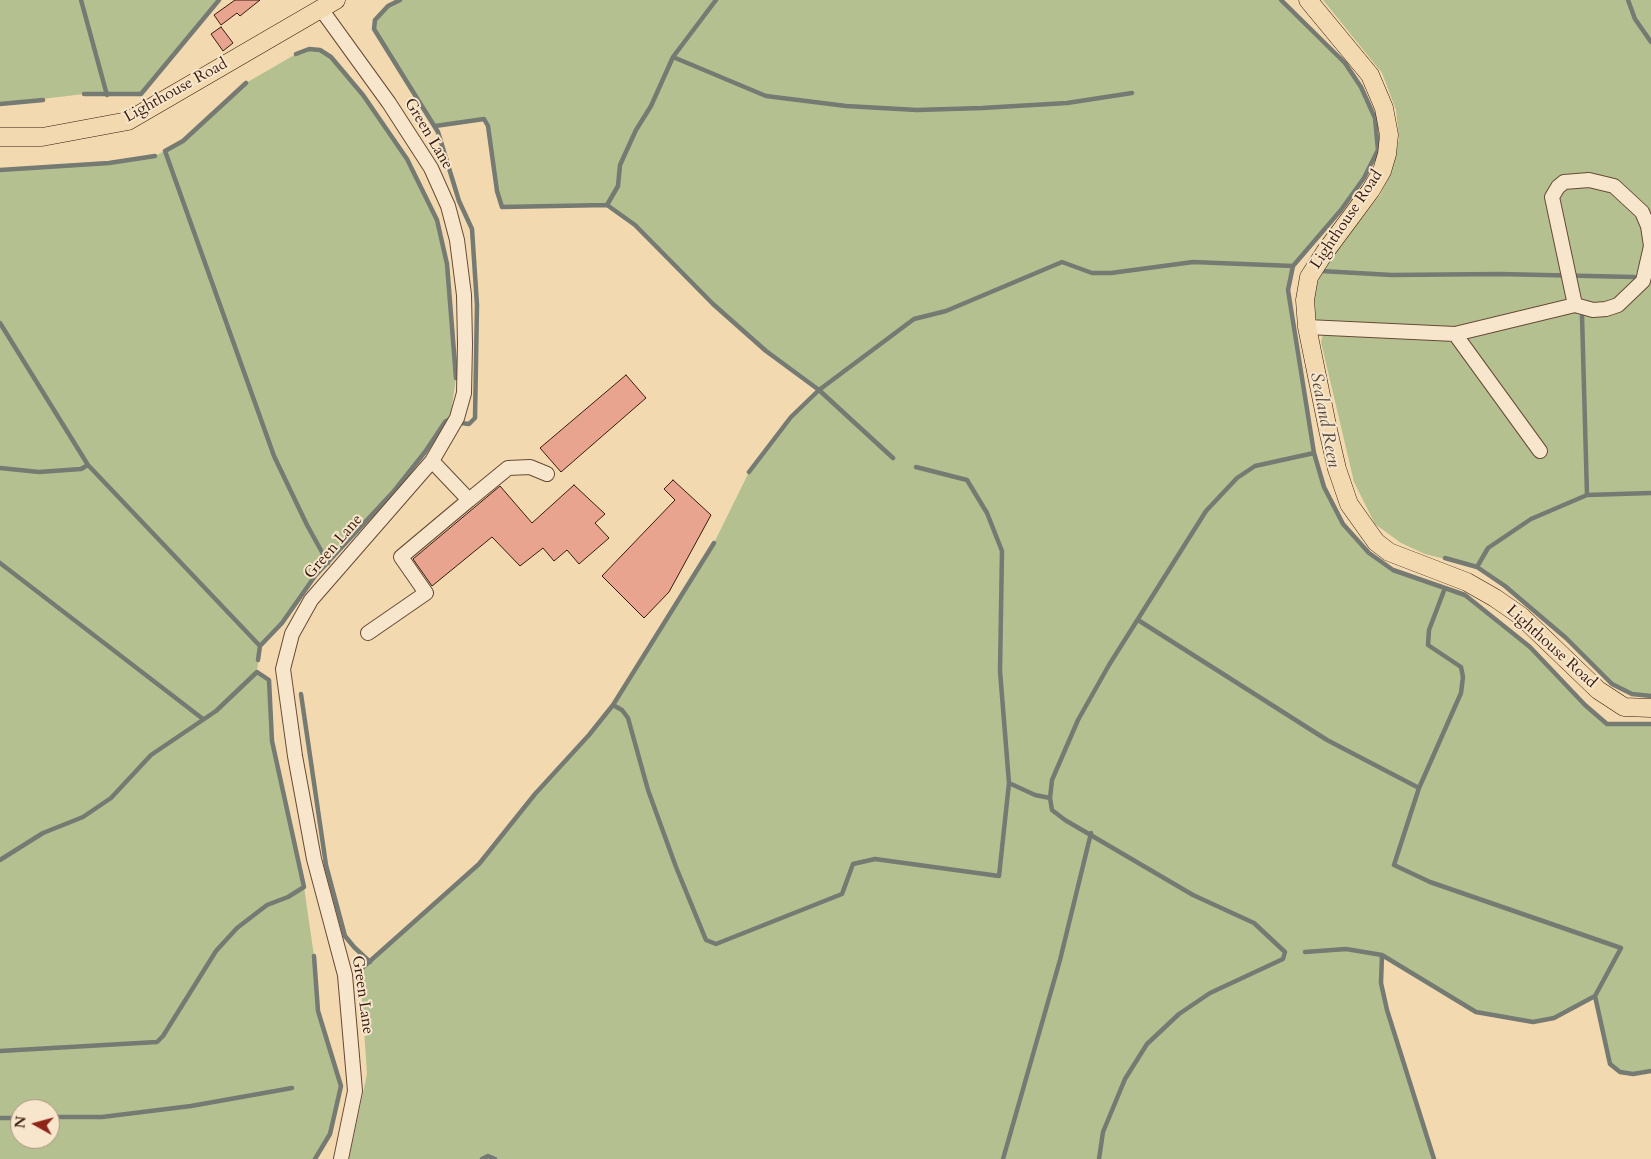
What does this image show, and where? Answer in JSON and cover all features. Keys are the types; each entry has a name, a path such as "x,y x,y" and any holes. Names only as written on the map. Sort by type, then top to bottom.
{"main road":[{"name":"Lighthouse Road","path":"0,137 42,137 128,121 336,0"},
{"name":"Lighthouse Road","path":"1308,0 1370,76 1384,108 1388,135 1387,154 1382,171 1371,190 1324,252 1309,277 1305,300 1307,327 1337,469 1349,504 1376,542 1389,552 1467,582 1495,598 1521,616 1598,690 1624,707 1651,708"}],"street":[{"name":"Green Lane","path":"320,9 389,103 431,168 448,206 457,240 464,295 464,393 457,418 432,461 311,600 292,634 283,669 295,756 314,859 345,975 355,1091 341,1159"},
{"path":"1307,327 1455,334 1575,306 1593,310 1606,309 1618,304 1639,286 1646,270 1651,246 1648,226 1642,212 1614,186 1589,180 1564,182 1558,187 1552,197 1575,306"},
{"path":"1455,334 1540,450"},
{"path":"432,461 469,500"},
{"path":"368,633 426,593 401,558 508,468 530,467 546,474"}],"green space":[{"path":"0,0 219,0 141,94 84,94 0,104"},
{"path":"400,0 1281,0 1345,63 1361,87 1375,118 1378,150 1364,178 1341,210 1293,266 1288,290 1314,453 1324,487 1343,524 1369,553 1393,570 1465,595 1530,647 1585,705 1607,724 1632,726 1651,724 1651,1071 1633,1074 1620,1072 1610,1064 1595,997 1554,1018 1533,1022 1476,1012 1382,955 1381,983 1387,1010 1434,1159 349,1159 367,1074 360,970 479,864 535,794 589,735 613,705 714,543 749,472 791,417 819,390 766,351 713,304 635,225 607,205 502,207 497,191 488,126 484,119 435,126 374,29 375,20 388,6"},
{"path":"1323,0 1651,0 1651,696 1632,694 1612,684 1566,638 1505,586 1477,567 1425,554 1401,543 1375,524 1354,482 1321,342 1323,324 1315,318 1314,296 1321,271 1380,195 1392,171 1399,139 1396,110 1382,73"},
{"path":"309,49 320,50 331,57 363,95 407,159 437,220 447,264 456,378 450,419 445,422 425,452 394,491 315,576 282,623 260,646 257,671 269,680 272,741 304,887 314,956 318,1011 341,1086 330,1134 315,1159 0,1159 0,170 109,163 155,156 183,141 246,83 296,54"}],"building":[{"path":"235,0 260,0 240,16 237,13 221,25 214,15"},
{"path":"221,27 233,43 223,51 211,34"},
{"path":"626,375 646,398 561,472 540,448"},
{"path":"673,480 711,515 669,592 644,618 602,576 675,500 664,489"},
{"path":"574,485 605,514 595,523 609,538 579,564 567,550 554,561 543,548 520,566 492,537 432,586 413,559 500,486 532,523"}],"waterway":[{"path":"81,0 107,95"},
{"path":"84,94 141,94 219,0"},
{"path":"400,0 388,6 375,20 374,29 438,132 459,201 472,229 477,305 475,418 469,424 461,423"},
{"path":"607,205 618,186 620,165 636,130 651,106 673,57 716,0"},
{"name":"Sealand Reen","path":"1281,0 1345,63 1361,87 1375,118 1378,150 1364,178 1341,210 1293,266 1288,290 1314,453 1324,487 1343,524 1369,553 1393,570 1465,595 1530,647 1585,705 1607,724 1651,724"},
{"path":"1628,0 1635,19 1651,42"},
{"path":"296,54 309,49 320,50 331,57 363,95 407,159 437,220 447,264 456,378"},
{"path":"673,57 766,96 846,106 917,110 982,108 1067,103 1132,93"},
{"path":"246,83 183,141 165,151 274,456 307,525 328,563"},
{"path":"0,104 43,100"},
{"path":"435,126 484,119 488,126 497,191 502,207 607,205 635,225 713,304 766,351 819,390 893,458"},
{"path":"0,170 109,163 155,156"},
{"path":"749,472 791,417 819,390 914,319 946,311 1062,262 1092,273 1111,273 1193,262 1293,266"},
{"path":"1321,271 1392,275 1499,274 1634,277"},
{"path":"1582,316 1587,495"},
{"path":"0,323 88,465 260,646"},
{"path":"258,660 260,646 282,623 315,576 394,491 425,452 445,422 450,419"},
{"path":"1099,1159 1103,1132 1125,1079 1147,1044 1179,1014 1210,993 1283,959 1285,952 1254,923 1193,895 1065,820 1052,810 1050,798 1052,780 1078,720 1109,665 1206,511 1237,478 1255,466 1314,453"},
{"path":"0,468 39,472 81,469 88,465"},
{"path":"613,705 622,710 628,718 648,790 676,867 706,940 716,944 842,894 853,864 875,859 999,876 1009,783 1000,671 1002,551 987,513 967,480 916,467"},
{"path":"1477,567 1488,548 1531,519 1587,495 1651,493"},
{"path":"360,970 479,864 535,794 589,735 613,705 714,543"},
{"path":"1445,558 1477,567 1505,586 1566,638 1612,684 1632,694 1651,696"},
{"path":"0,563 203,719"},
{"path":"1305,952 1346,949 1382,955 1476,1012 1533,1022 1554,1018 1595,996 1621,948 1430,882 1394,865 1419,788 1461,693 1463,677 1461,667 1428,645 1429,630 1445,588"},
{"path":"1138,620 1327,740 1419,788"},
{"path":"0,860 43,833 83,817 111,798 151,755 216,711 257,672 269,680 272,741 304,887 288,897 267,905 237,928 216,951 163,1036 157,1042 0,1051"},
{"path":"301,694 326,865 345,936 370,962"},
{"path":"1009,783 1035,795 1050,798"},
{"path":"1003,1159 1060,960 1091,833"},
{"path":"1382,955 1381,983 1387,1010 1434,1159"},
{"path":"314,956 318,1011 341,1086 330,1134 315,1159"},
{"path":"1595,996 1610,1064 1620,1072 1633,1074 1651,1071"},
{"path":"60,1117 102,1117 191,1106 292,1088"},
{"path":"0,1118 10,1118"},
{"path":"482,1159 488,1156 495,1159"}]}
